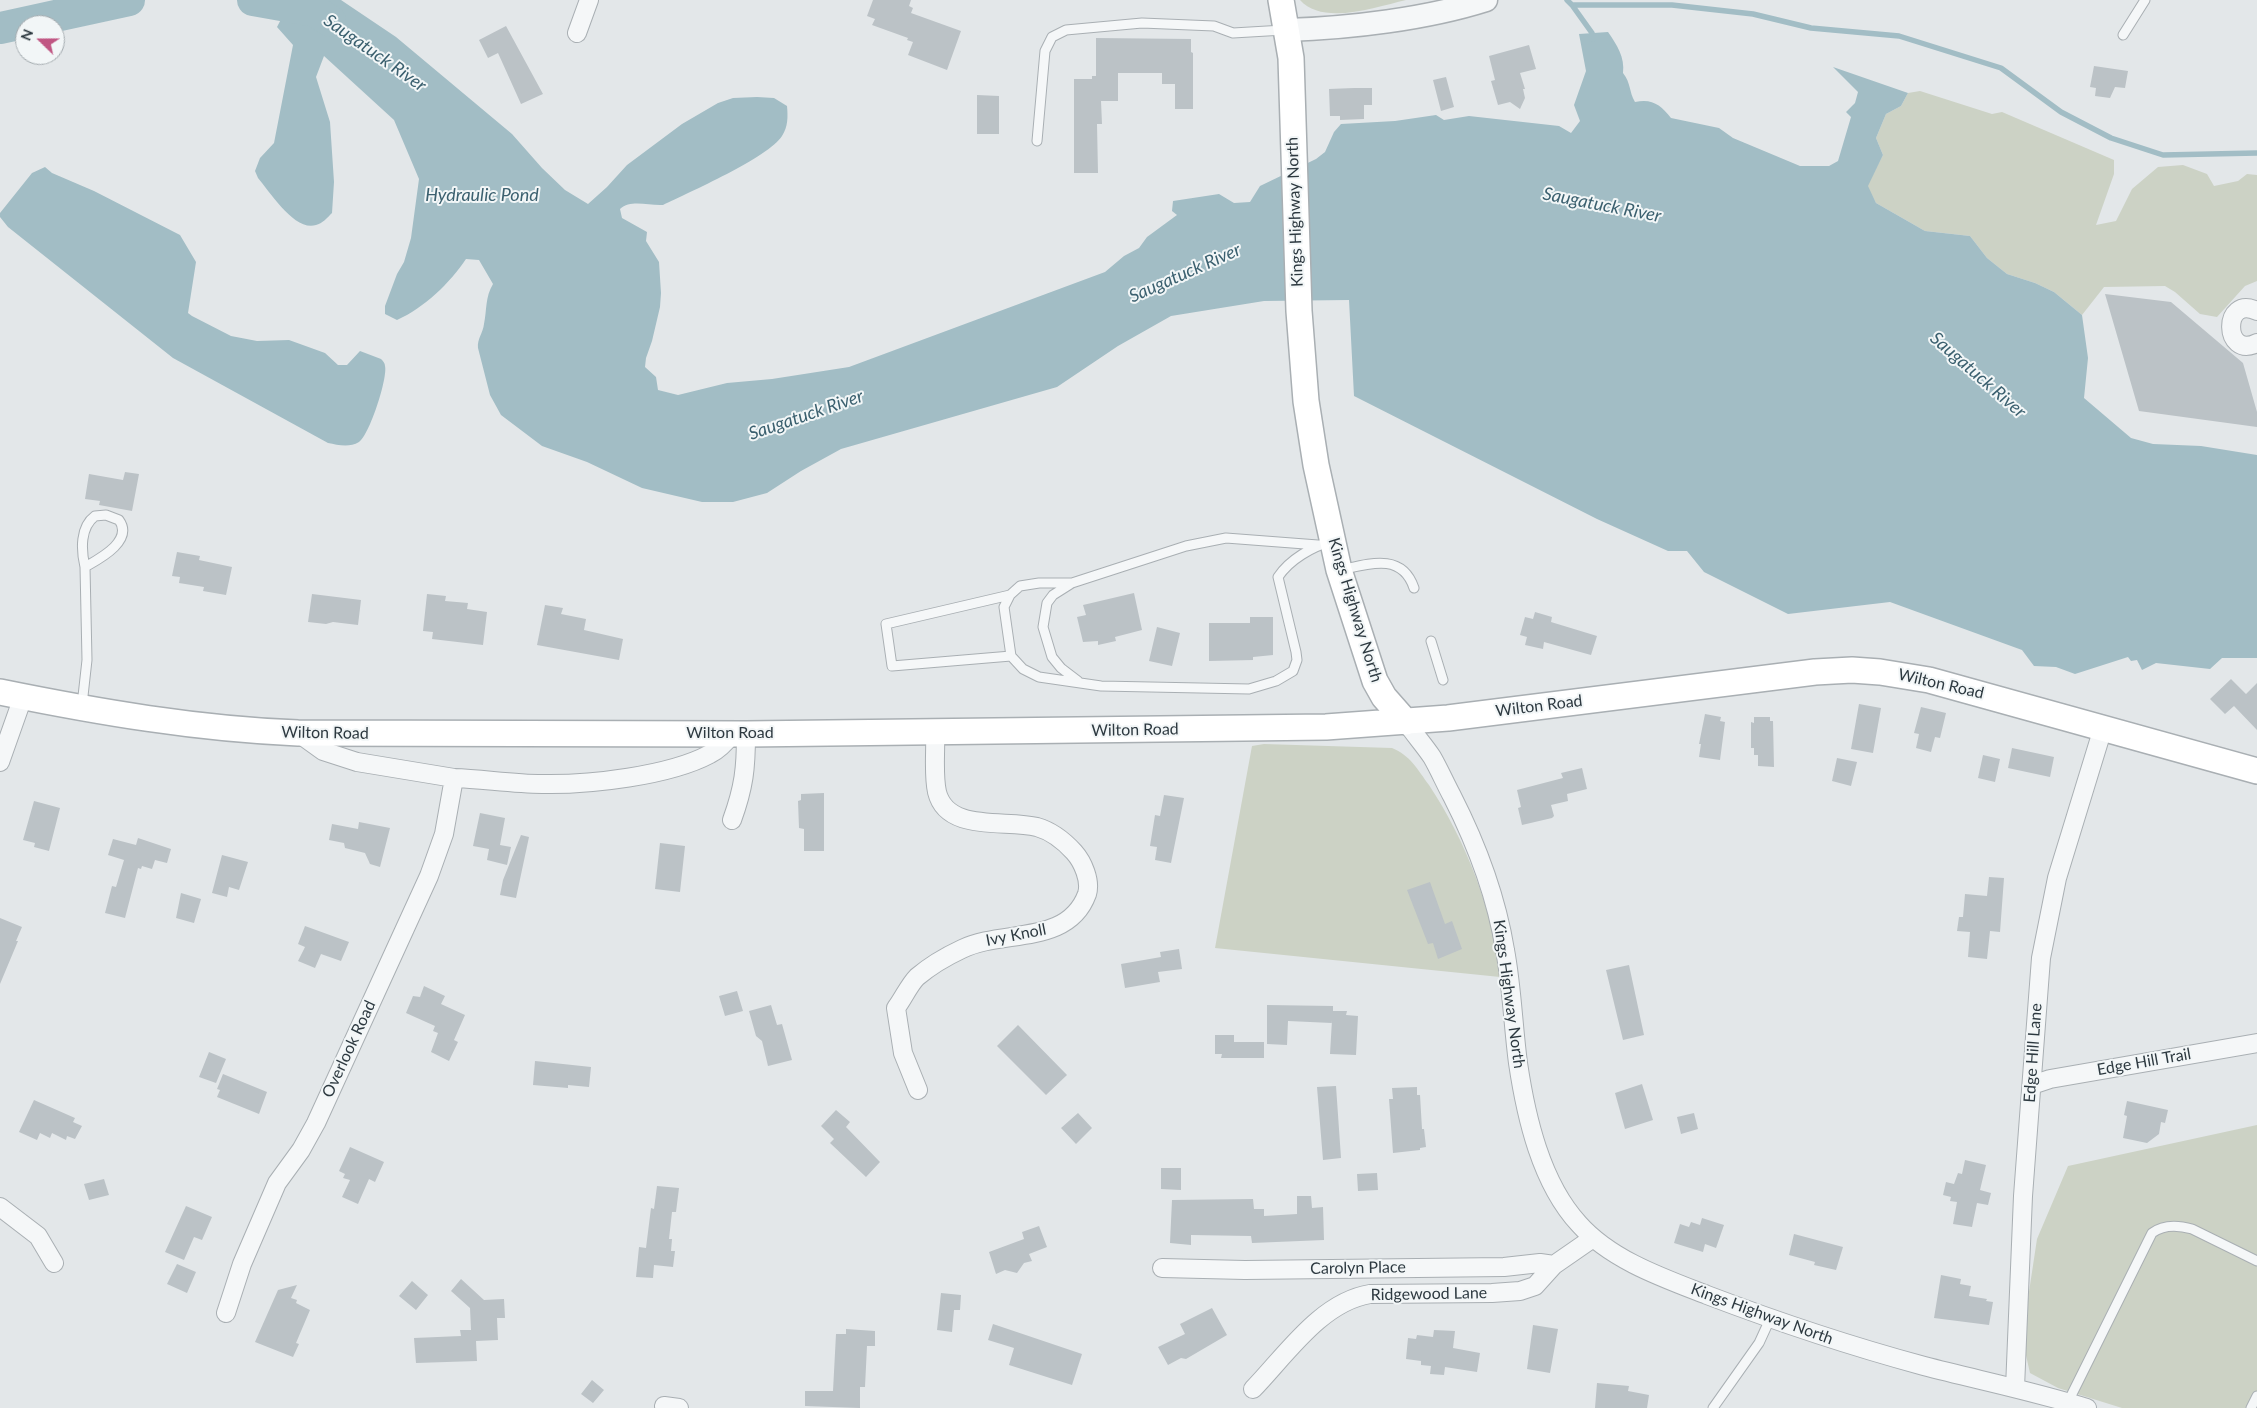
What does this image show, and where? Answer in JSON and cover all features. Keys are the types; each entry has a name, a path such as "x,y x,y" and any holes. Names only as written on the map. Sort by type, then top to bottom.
{"main road":[{"name":"Kings Highway North","path":"1281,0 1287,30 1291,69 1299,311 1305,392 1325,543 1339,570 1375,681 1384,697 1406,722"},
{"name":"Wilton Road","path":"12,695 81,708 201,725 298,732 739,734 1326,728 1406,722 1764,677 1852,670 1889,673 1929,680 2257,772"}],"street":[{"path":"577,32 589,0"},
{"path":"1287,30 1320,29 1379,21 1445,10 1486,0"},
{"path":"2257,311 2244,309 2236,312 2231,319 2230,327 2231,335 2237,342 2244,346 2257,343"},
{"path":"0,762 12,695"},
{"name":"Kings Highway North","path":"1406,722 1433,759 1482,862 1503,936 1518,1064 1536,1140 1547,1170 1573,1218 1593,1238 1627,1260 1664,1277 1770,1319 1920,1365 2087,1408"},
{"name":"Edge Hill Lane","path":"2015,1388 2023,1196 2037,1000 2045,932 2057,878 2103,728"},
{"path":"298,732 323,751 356,762 454,778 542,784 632,777 671,768 709,755 739,734 746,769 740,798 732,820"},
{"name":"Ivy Knoll","path":"918,1090 904,1053 896,1008 916,978 962,948 983,940 1042,933 1059,926 1074,916 1083,904 1088,890 1082,863 1067,844 1053,834 1038,827 960,818 947,811 937,792 935,732"},
{"name":"Overlook Road","path":"226,1313 242,1264 277,1183 301,1150 316,1123 429,876 444,834 454,778"},
{"name":"Edge Hill Trail","path":"2032,1085 2050,1078 2257,1042"},
{"path":"0,1207 38,1236 54,1262"},
{"name":"Ridgewood Lane","path":"1253,1389 1323,1316 1350,1299 1370,1294 1507,1293 1535,1286 1554,1265 1593,1238"},
{"name":"Carolyn Place","path":"1162,1268 1254,1270 1504,1267 1540,1263 1554,1265"}],"lane":[{"path":"2123,34 2145,0"},
{"path":"1037,141 1045,51 1052,37 1066,30 1142,23 1214,26 1232,33 1287,30"},
{"path":"81,708 87,660 85,567 82,544 91,519 95,516 106,515 118,520 122,530 118,543 102,557 85,567"},
{"path":"1079,682 1061,668 1052,657 1043,627 1047,603 1053,595 1072,583 1186,546 1226,538 1325,543"},
{"path":"1072,583 1039,583 1020,586 1010,595 1004,607 1011,656 1023,669 1039,677 1101,686 1249,689 1262,687 1285,677 1296,666 1296,652 1278,577 1285,566 1325,543"},
{"path":"1339,570 1381,561 1395,566 1410,576 1414,588"},
{"path":"1010,595 886,624 892,666 1011,656"},
{"path":"1431,641 1443,680"},
{"path":"2068,1402 2148,1238 2158,1229 2173,1226 2192,1229 2257,1261"},
{"path":"1713,1408 1759,1343 1770,1319"},
{"path":"2251,1408 2257,1396"}],"shaded area":[{"path":"1300,0 1406,0 1365,10 1336,13 1322,12 1310,8"},
{"path":"1920,91 1992,114 2002,112 2114,160 2114,174 2096,225 2116,221 2132,189 2158,167 2183,165 2207,174 2214,186 2238,181 2247,174 2257,175 2257,281 2245,286 2217,317 2200,314 2175,292 2165,286 2104,287 2082,315 2054,292 2035,283 2007,274 1987,258 1970,236 1925,231 1876,203 1867,186 1883,155 1876,138 1886,114 1901,106 1908,93"},
{"path":"1264,744 1392,748 1409,759 1429,785 1455,829 1466,853 1476,877 1491,927 1500,977 1215,948 1252,746"},
{"path":"2257,1125 2257,1408 2122,1408 2058,1388 2030,1373 2022,1338 2037,1239 2068,1166"}],"water":[{"name":"Hydraulic Pond","path":"291,0 341,0 396,37 512,134 542,168 565,190 588,204 627,165 682,124 718,103 733,98 757,97 774,98 787,106 787,122 782,136 774,145 745,164 663,205 629,204 620,209 622,218 647,232 646,241 659,262 660,307 645,367 656,377 658,390 678,395 727,383 772,379 849,367 1105,272 1124,256 1139,248 1147,237 1177,215 1172,211 1173,201 1219,194 1234,203 1250,202 1260,186 1316,159 1325,152 1334,132 1341,124 1395,121 1436,115 1444,120 1469,116 1559,126 1571,133 1580,121 1574,105 1586,71 1579,34 1608,32 1620,51 1623,73 1635,102 1651,102 1664,109 1671,118 1719,128 1733,138 1800,166 1829,166 1838,161 1851,117 1846,112 1855,103 1858,92 1833,67 1908,93 1901,106 1886,114 1876,138 1883,155 1868,186 1876,203 1925,231 1970,236 1987,258 2007,274 2035,283 2054,292 2082,315 2088,358 2084,398 2131,438 2153,444 2201,446 2257,455 2257,658 2222,658 2210,669 2156,663 2142,670 2137,660 2131,661 2128,657 2075,674 2056,667 2034,666 2022,650 1890,602 1788,614 1704,572 1687,551 1668,551 1597,519 1354,396 1349,300 1264,301 1171,316 1118,346 1057,387 841,449 801,471 767,493 733,502 702,502 642,488 587,462 542,446 501,415 490,395 478,348 487,299 493,284 479,260 466,259 436,294 407,315 397,320 385,314 385,306 397,274 404,262 411,238 419,179 394,120 324,56 316,77 330,122 334,182 332,213 318,224 308,226 300,223 276,201 258,178 255,171 260,158 274,143 293,45 277,27"},
{"path":"45,167 52,173 94,191 180,235 196,262 188,313 192,316 231,336 257,341 289,340 325,353 338,365 347,365 360,351 381,359 385,365 384,382 368,429 363,438 359,442 344,446 328,443 173,358 8,227 0,217 0,213 32,173"}],"building":[{"path":"873,0 911,0 909,6 913,8 911,13 961,31 947,70 908,55 913,42 907,40 908,38 872,25 875,19 867,16"},
{"path":"506,26 543,94 521,104 498,53 488,58 479,40"},
{"path":"1096,38 1191,39 1191,52 1193,53 1193,109 1175,109 1175,84 1162,84 1162,73 1118,73 1118,101 1101,101 1102,124 1097,124 1098,173 1074,173 1074,79 1092,79 1092,76 1096,76"},
{"path":"1529,45 1536,69 1520,73 1525,89 1523,89 1525,98 1520,109 1510,102 1498,105 1491,81 1495,80 1489,56"},
{"path":"2094,66 2128,71 2125,88 2115,87 2110,98 2095,96 2096,88 2090,87"},
{"path":"1446,77 1454,107 1441,111 1433,80"},
{"path":"1372,88 1372,105 1364,105 1364,119 1340,120 1340,116 1330,116 1329,89"},
{"path":"977,95 999,96 999,134 977,134"},
{"path":"2105,294 2171,302 2243,363 2257,412 2257,427 2139,411"},
{"path":"125,472 139,474 132,511 99,505 100,501 85,499 89,474 123,480"},
{"path":"177,552 200,556 199,560 232,567 226,595 203,591 204,587 179,583 180,577 172,576"},
{"path":"1134,593 1142,630 1115,637 1116,641 1098,645 1098,641 1083,642 1077,617 1086,615 1083,605"},
{"path":"312,594 361,600 358,625 308,622"},
{"path":"427,594 446,596 445,601 468,603 467,609 487,612 483,645 432,639 433,632 423,631"},
{"path":"545,605 563,608 561,614 586,619 584,630 623,639 619,660 537,645"},
{"path":"1535,612 1552,617 1551,622 1597,636 1591,655 1544,642 1543,649 1525,645 1527,637 1520,635 1525,617 1533,619"},
{"path":"1250,617 1273,617 1273,655 1253,657 1253,660 1209,661 1209,623 1250,623"},
{"path":"1157,627 1180,633 1172,666 1149,661"},
{"path":"2231,679 2246,694 2257,683 2257,730 2234,706 2225,714 2210,699"},
{"path":"1859,704 1881,708 1873,753 1851,749"},
{"path":"1921,707 1946,713 1940,738 1935,737 1931,752 1916,748 1919,734 1914,733"},
{"path":"1705,714 1721,717 1720,721 1725,722 1720,760 1699,757 1701,744 1699,744"},
{"path":"1754,717 1770,717 1770,721 1773,721 1774,767 1758,766 1758,755 1754,755 1754,748 1751,748 1751,722 1754,723"},
{"path":"2012,748 2054,757 2050,777 2008,768"},
{"path":"1983,755 2000,759 1995,782 1978,778"},
{"path":"1837,758 1857,762 1851,786 1832,781"},
{"path":"1582,768 1587,789 1567,794 1568,801 1551,805 1554,816 1552,818 1522,825 1518,808 1521,807 1517,790 1563,778 1561,773"},
{"path":"824,793 824,851 804,851 804,829 799,828 798,801 801,800 801,794"},
{"path":"1164,795 1184,798 1171,863 1155,860 1157,847 1150,846 1155,815 1160,816"},
{"path":"34,801 60,808 49,851 34,847 35,843 23,840"},
{"path":"480,813 505,818 500,845 511,847 507,865 487,860 489,849 473,846"},
{"path":"359,822 390,828 380,867 370,864 365,853 345,848 344,843 329,840 332,824 358,829"},
{"path":"521,835 529,837 516,898 500,895 503,880"},
{"path":"138,838 171,849 167,863 155,860 152,869 142,866 141,869 138,868 125,918 105,913 112,886 116,887 124,860 108,855 113,839 136,845"},
{"path":"660,843 685,846 680,892 655,889"},
{"path":"222,855 248,862 239,890 229,887 227,897 212,893"},
{"path":"1989,877 2004,878 2000,932 1990,931 1987,959 1968,957 1970,932 1957,931 1959,917 1963,917 1965,894 1987,896"},
{"path":"1430,882 1445,924 1452,921 1462,949 1438,959 1433,943 1428,944 1407,890"},
{"path":"181,893 201,899 194,923 176,918"},
{"path":"0,918 22,927 0,984"},
{"path":"305,926 349,942 341,961 321,954 315,968 298,961 305,947 298,944"},
{"path":"1179,949 1182,969 1158,972 1160,982 1125,988 1121,964 1161,957 1160,952"},
{"path":"1629,965 1644,1035 1623,1040 1606,970"},
{"path":"424,986 445,996 441,1004 465,1015 454,1040 458,1042 449,1061 431,1052 438,1033 433,1031 435,1026 406,1013 413,996 420,997"},
{"path":"737,991 743,1011 725,1016 719,996"},
{"path":"771,1005 777,1025 782,1024 792,1060 768,1066 762,1041 756,1036 749,1011"},
{"path":"1267,1005 1333,1006 1333,1011 1347,1011 1346,1015 1358,1016 1356,1055 1330,1054 1332,1023 1288,1021 1287,1045 1267,1044"},
{"path":"1018,1025 1067,1075 1046,1095 997,1046"},
{"path":"1215,1035 1234,1035 1234,1042 1264,1042 1264,1058 1221,1058 1222,1054 1215,1054"},
{"path":"209,1052 226,1059 216,1083 199,1077"},
{"path":"535,1061 591,1067 589,1087 568,1085 568,1088 533,1085"},
{"path":"223,1074 267,1092 259,1114 217,1097 220,1090 217,1089"},
{"path":"1642,1084 1653,1120 1625,1129 1615,1093"},
{"path":"1336,1086 1341,1158 1323,1160 1317,1087"},
{"path":"1417,1087 1417,1095 1420,1095 1422,1129 1424,1129 1426,1147 1420,1148 1420,1150 1393,1153 1389,1099 1393,1099 1392,1088"},
{"path":"34,1100 75,1118 73,1122 82,1126 75,1139 67,1136 66,1140 52,1133 50,1138 40,1133 37,1140 19,1132"},
{"path":"2127,1101 2168,1110 2165,1123 2161,1122 2159,1134 2147,1143 2123,1138 2127,1116 2124,1115"},
{"path":"836,1110 850,1122 846,1127 880,1162 866,1177 830,1143 834,1139 821,1126"},
{"path":"1078,1113 1092,1128 1076,1144 1061,1128"},
{"path":"1694,1113 1698,1129 1681,1134 1677,1117"},
{"path":"350,1147 384,1162 375,1182 369,1179 358,1204 342,1197 350,1180 343,1178 345,1174 339,1171"},
{"path":"1965,1160 1986,1165 1980,1190 1991,1193 1988,1205 1977,1203 1972,1227 1953,1224 1957,1202 1950,1201 1951,1197 1943,1195 1946,1182 1954,1184 1958,1173 1962,1174"},
{"path":"1161,1168 1181,1168 1181,1190 1161,1189"},
{"path":"1377,1173 1378,1190 1358,1191 1357,1174"},
{"path":"104,1179 109,1195 89,1200 84,1184"},
{"path":"657,1186 679,1188 676,1212 672,1212 669,1239 672,1239 671,1251 675,1251 673,1267 654,1265 653,1278 636,1277 639,1247 646,1248 651,1208 654,1209"},
{"path":"1297,1196 1311,1196 1312,1208 1323,1207 1324,1240 1252,1243 1251,1236 1191,1235 1191,1245 1170,1243 1172,1200 1253,1199 1254,1209 1264,1209 1264,1216 1297,1214"},
{"path":"186,1206 212,1217 202,1240 194,1237 184,1260 165,1252"},
{"path":"1702,1218 1724,1225 1716,1248 1705,1244 1703,1252 1674,1243 1680,1224 1689,1227 1691,1222 1700,1225"},
{"path":"1039,1226 1047,1247 1029,1254 1032,1261 1024,1263 1017,1273 1005,1270 996,1274 989,1252 1024,1239 1022,1232"},
{"path":"1794,1234 1843,1247 1836,1270 1814,1265 1815,1262 1789,1255"},
{"path":"177,1264 196,1272 187,1293 167,1284"},
{"path":"1941,1275 1961,1279 1960,1284 1971,1286 1969,1296 1993,1302 1989,1325 1934,1318"},
{"path":"461,1279 484,1300 504,1299 505,1318 497,1318 498,1340 476,1341 477,1361 416,1363 414,1338 461,1336 460,1330 471,1330 470,1308 451,1291"},
{"path":"412,1281 428,1295 416,1310 399,1296"},
{"path":"297,1285 291,1298 297,1300 296,1303 310,1310 296,1343 299,1344 293,1357 255,1342 278,1290"},
{"path":"941,1293 961,1295 960,1310 954,1310 952,1332 937,1330"},
{"path":"1212,1308 1227,1335 1186,1359 1181,1358 1168,1365 1158,1347 1185,1334 1180,1324"},
{"path":"993,1324 1082,1354 1072,1385 1009,1365 1014,1348 988,1340"},
{"path":"1533,1325 1558,1329 1550,1373 1527,1369"},
{"path":"846,1329 875,1331 875,1346 867,1346 865,1387 860,1387 860,1408 805,1406 805,1391 833,1391 836,1334 846,1334"},
{"path":"1434,1330 1455,1331 1453,1348 1480,1353 1477,1372 1445,1367 1444,1375 1430,1374 1431,1366 1421,1365 1421,1361 1406,1359 1408,1338 1416,1339 1417,1335 1433,1337"},
{"path":"592,1380 604,1390 593,1403 581,1394"},
{"path":"1597,1383 1629,1386 1628,1391 1649,1395 1647,1408 1595,1408"}],"waterway":[{"name":"Saugatuck River","path":"0,28 129,0"},
{"name":"Saugatuck River","path":"253,0 315,11 330,21"},
{"path":"1567,0 1572,5 1672,5 1753,14 1811,28 1899,36 2001,68 2061,112 2111,138 2163,155 2257,153"},
{"path":"1572,5 1592,33 1593,39"}]}
